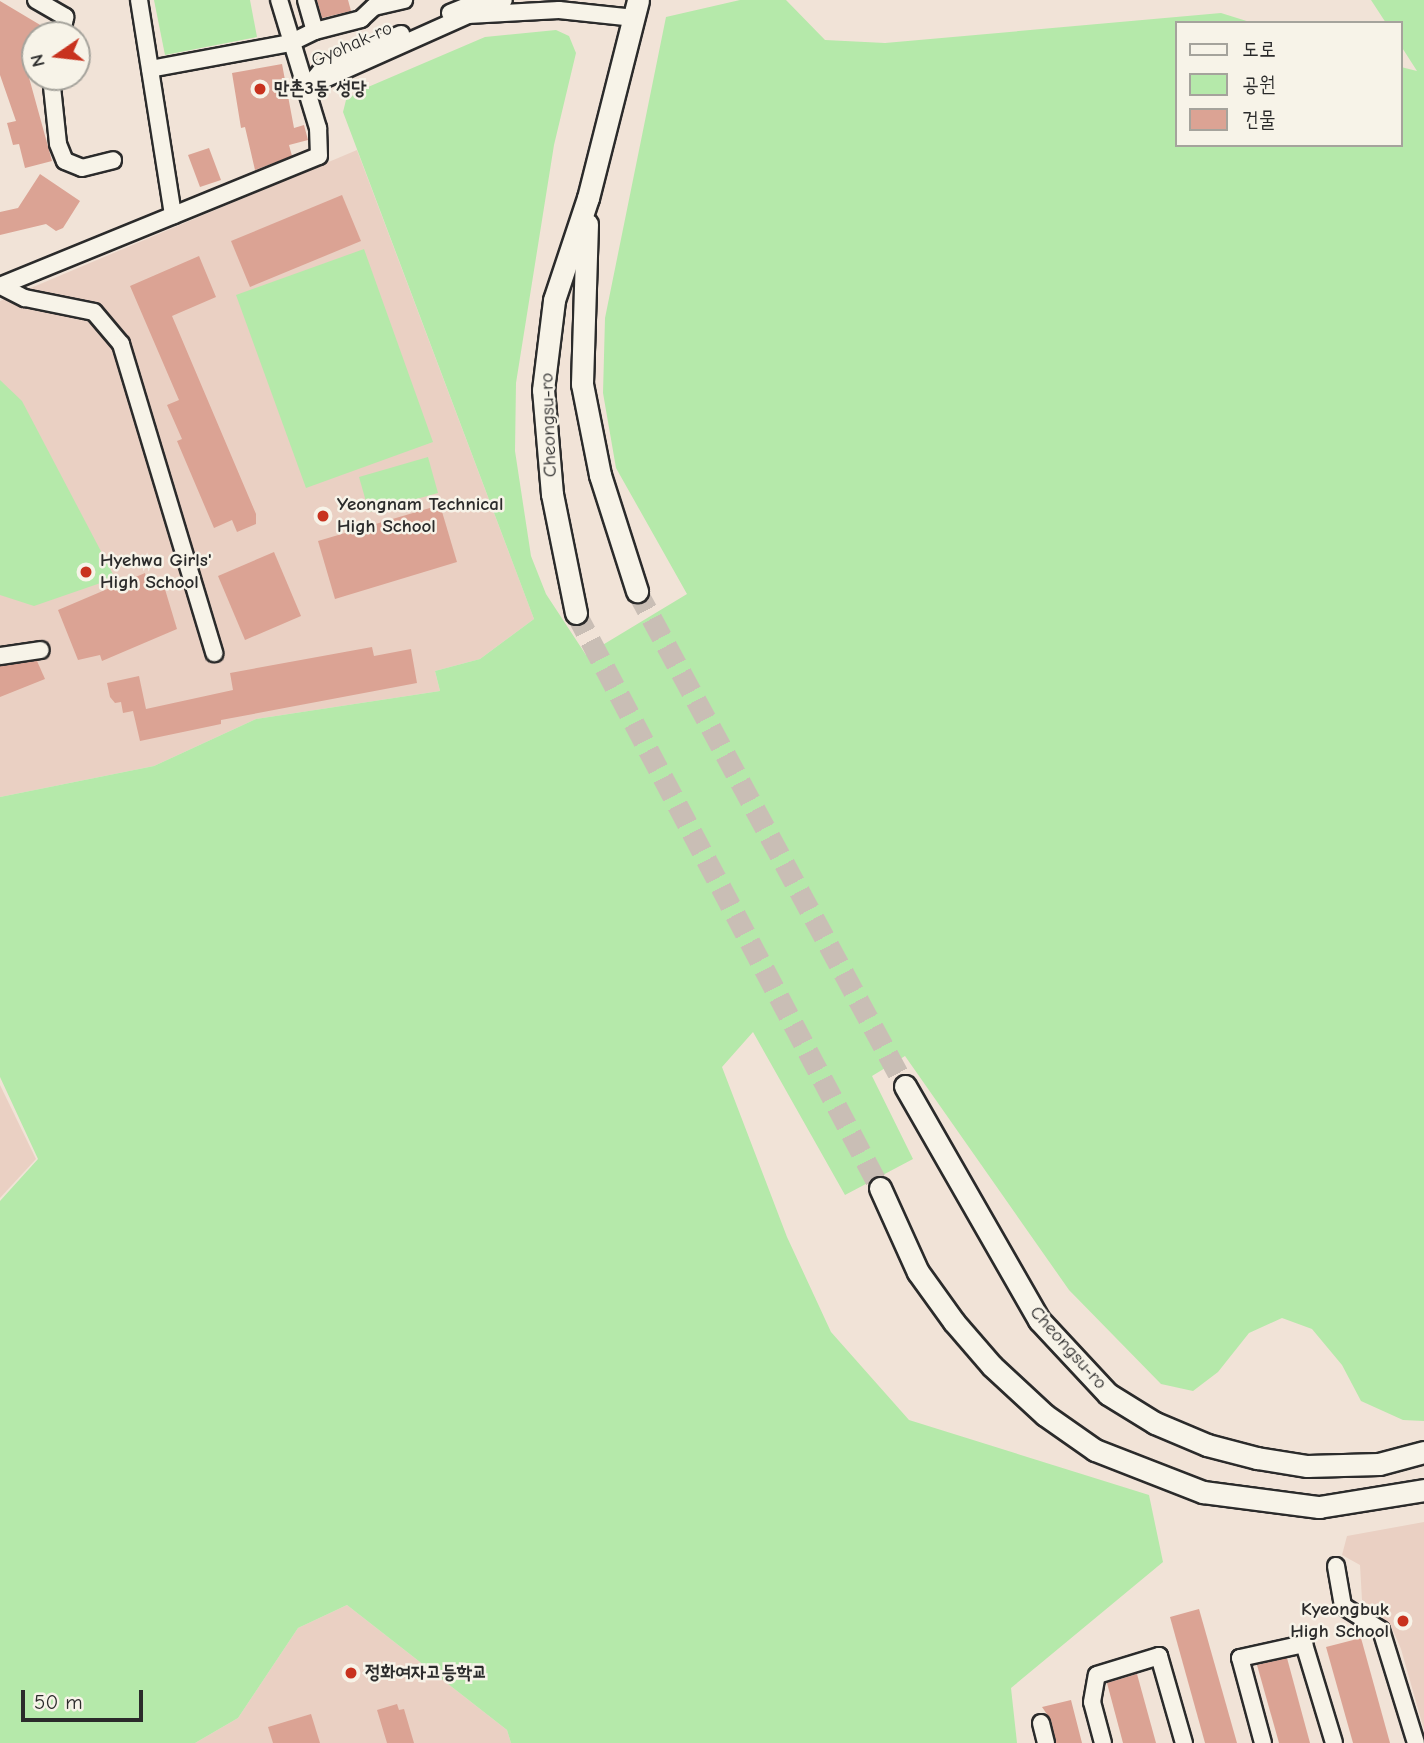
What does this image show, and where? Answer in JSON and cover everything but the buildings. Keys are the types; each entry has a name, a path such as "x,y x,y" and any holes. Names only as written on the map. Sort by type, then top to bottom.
{"main road":[{"name":"Cheongsu-ro","path":"576,613 552,494 543,390 554,300 588,198 636,9"},
{"name":"Cheongsu-ro","path":"588,198 582,384 600,475 637,591"},
{"name":"Cheongsu-ro","path":"905,1086 1039,1320 1108,1394 1155,1423 1207,1444 1257,1458 1307,1466 1367,1464 1424,1452"},
{"path":"880,1188 918,1272 954,1322 992,1366 1036,1407 1095,1450 1203,1492 1319,1507 1424,1490"}],"street":[{"path":"35,0 65,17 64,21"},
{"path":"139,0 173,215"},
{"path":"279,0 290,43 307,88"},
{"path":"306,0 315,31"},
{"path":"150,69 290,43 315,31 361,19 374,4 403,0"},
{"path":"307,88 324,67 472,4 503,0"},
{"name":"Gyohak-ro","path":"1,286 319,156 307,88 468,15 636,9"},
{"path":"52,91 58,144 65,161 82,168 113,160"},
{"path":"1,286 25,298 94,312 121,344 214,653"},
{"path":"0,656 41,650"},
{"path":"1336,1566 1343,1606 1381,1630 1416,1743"},
{"path":"1263,1743 1240,1658 1304,1644 1335,1743"},
{"path":"1103,1743 1092,1702 1097,1675 1159,1656 1184,1743"},
{"path":"1041,1723 1046,1743"}],"shaded area":[{"name":"Yeongnam Technical High School","path":"357,150 534,619 480,659 435,671 440,691 256,719 154,766 0,797 0,301"},
{"path":"0,1085 36,1159 0,1198"},
{"name":"Kyeongbuk High School","path":"1424,1522 1424,1730 1401,1649 1391,1626 1362,1600 1360,1565 1342,1555 1347,1536"},
{"name":"정화여자고등학교","path":"347,1605 507,1730 511,1743 195,1743 238,1718 298,1628"}],"green space":[{"path":"154,0 250,0 257,37 165,55"},
{"path":"740,0 786,0 825,40 885,43 1221,13 1247,21 1176,21 1176,147 1403,147 1403,68 1417,71 1403,49 1403,21 1385,21 1371,0 1424,0 1424,1421 1403,1420 1361,1401 1342,1365 1312,1329 1282,1318 1249,1333 1218,1372 1193,1391 1161,1384 1069,1290 905,1056 872,1076 913,1159 845,1195 753,1032 722,1067 787,1237 831,1332 909,1420 1149,1495 1163,1562 1011,1688 1017,1743 511,1743 507,1730 347,1605 298,1628 238,1718 195,1743 0,1743 0,1201 38,1159 0,1077 0,797 154,766 256,719 440,691 435,671 480,659 534,619 343,112 346,100 361,90 485,37 556,30 569,36 576,53 554,145 516,383 515,451 531,556 546,594 586,655 687,594 616,468 603,393 605,318 666,17"},
{"path":"364,249 433,442 306,488 236,295"},
{"path":"0,380 22,401 115,578 34,606 0,595"},
{"path":"428,457 438,493 369,512 359,477"}],"tunnel":[{"path":"637,591 905,1086"},
{"path":"576,613 880,1188"}],"place":[{"name":"만촌3동 성당","path":"260,89"},
{"name":"Yeongnam Technical High School","path":"323,516"},
{"name":"Hyehwa Girls' High School","path":"86,572"},
{"name":"Kyeongbuk High School","path":"1403,1621"},
{"name":"정화여자고등학교","path":"351,1673"}]}
